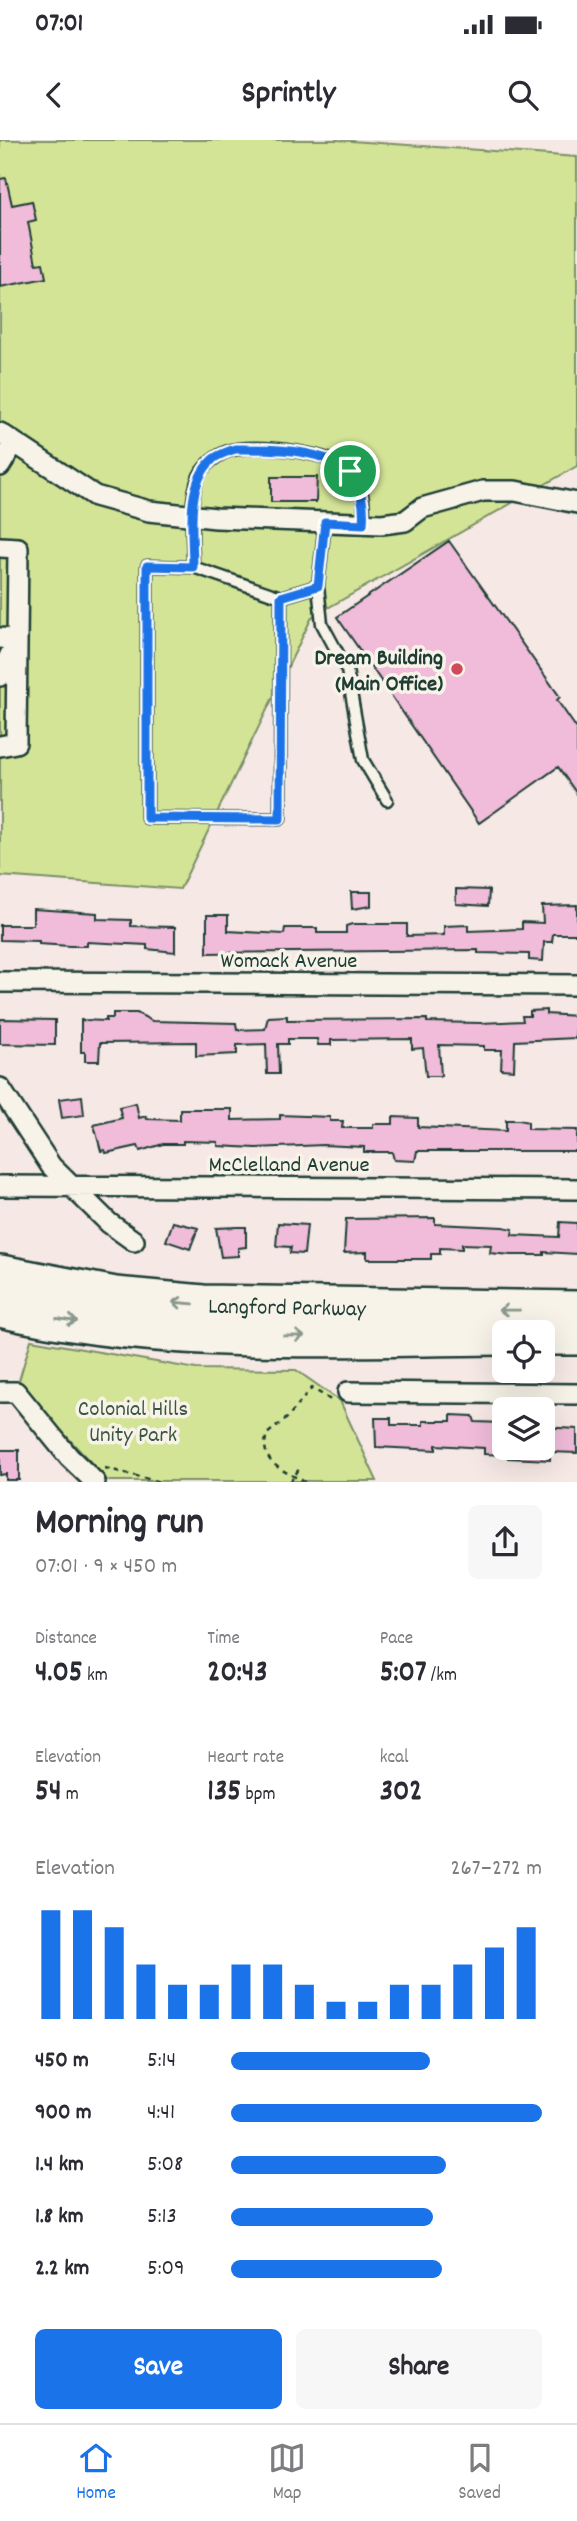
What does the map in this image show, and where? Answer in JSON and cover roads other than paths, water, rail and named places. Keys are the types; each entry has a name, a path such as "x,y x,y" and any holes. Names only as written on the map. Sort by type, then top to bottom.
{"highway":[{"name":"Langford Parkway","path":"0,1274 115,1296 203,1304 577,1310"},
{"name":"Langford Parkway","path":"0,1308 119,1327 221,1335 492,1336"},
{"path":"555,1336 577,1336"}],"street":[{"path":"0,466 7,438 95,496 149,511 192,516 363,524 405,521 422,508 483,491 515,491 577,503"},
{"path":"0,547 18,548 9,639 0,676"},
{"path":"0,746 16,743 9,639"},
{"name":"Womack Avenue","path":"0,982 577,985"},
{"path":"0,1088 51,1166 109,1223 134,1241"},
{"name":"McClelland Avenue","path":"0,1186 577,1189"},
{"path":"0,1392 16,1392 69,1457 93,1479"},
{"path":"348,1392 577,1394"}],"lane":[{"path":"193,567 192,516 199,476 212,459 235,449 274,449 324,457 350,471 362,492 363,524"},
{"path":"325,522 318,586 322,624 347,670 363,760 387,800"},
{"path":"281,597 280,819 147,818 147,566 193,567 281,597 318,586"}],"place":[{"name":"Dream Building (Main Office)","path":"457,669"}],"park label":[{"name":"Colonial Hills Unity Park","path":"133,1420"}]}
